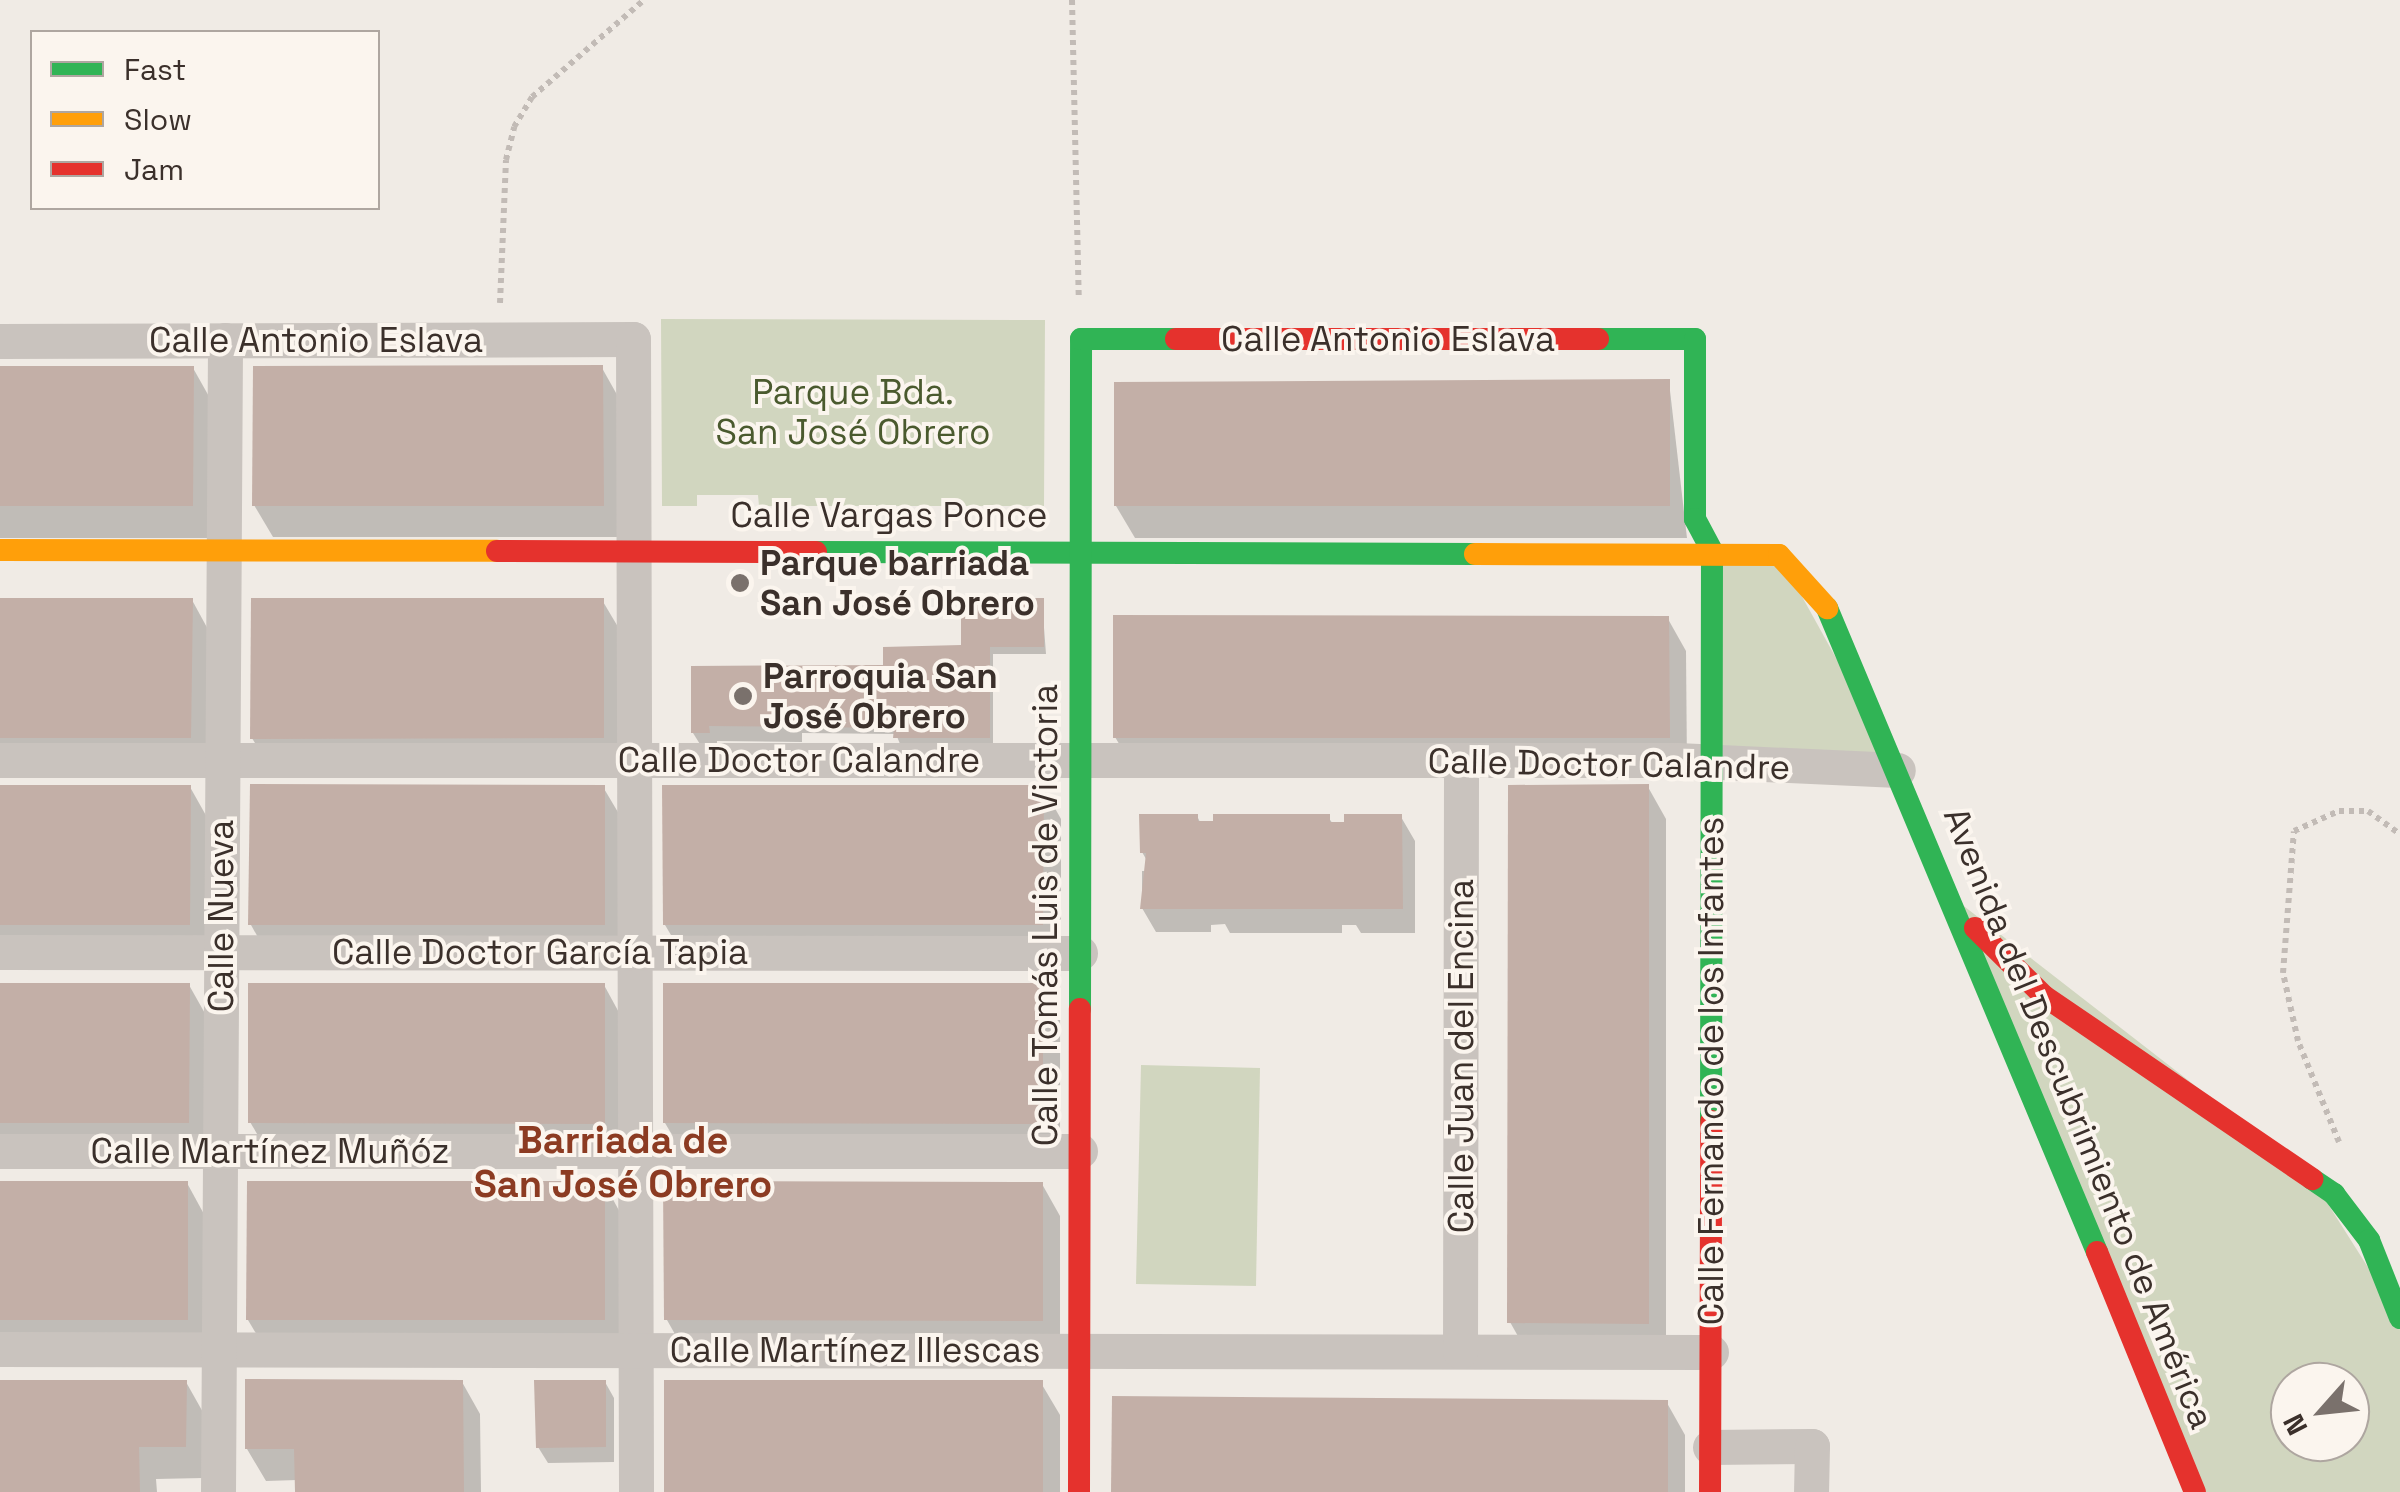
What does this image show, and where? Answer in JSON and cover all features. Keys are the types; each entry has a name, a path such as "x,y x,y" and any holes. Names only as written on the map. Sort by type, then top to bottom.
{"street":[{"name":"Calle Antonio Eslava","path":"1081,339 1695,339"},
{"name":"Calle Tomás Luis de Victoria","path":"1079,1492 1081,339"},
{"name":"Calle Fernando de los Infantes","path":"1695,339 1695,519 1712,551 1710,1492"},
{"name":"Calle Nueva","path":"218,1492 226,340"},
{"name":"Calle Antonio Eslava","path":"0,341 633,340 634,550"},
{"name":"Calle Vargas Ponce","path":"0,550 1712,551 1778,555"},
{"path":"634,550 636,1492"},
{"name":"Avenida del Descubrimiento de América","path":"1778,555 1800,569 1835,620 2195,1492"},
{"name":"Calle Doctor Calandre","path":"0,760 1461,760 1898,770"},
{"name":"Calle Juan del Encina","path":"1460,1351 1461,760"},
{"name":"Avenida del Descubrimiento de América","path":"1898,770 1956,900 2017,974 2310,1174 2352,1212 2400,1318"},
{"name":"Calle Doctor García Tapia","path":"0,952 1080,953"},
{"name":"Calle Martínez Muñóz","path":"0,1150 1080,1151"},
{"name":"Calle Martínez Illescas","path":"0,1348 1710,1352"},
{"path":"1710,1447 1812,1446 1811,1492"}],"path":[{"path":"498,340 506,160 514,127 532,97 644,0"},
{"path":"1072,0 1081,339"},
{"path":"2352,1212 2360,1194 2298,1041 2283,973 2294,831 2339,811 2368,812 2400,834"}],"green space":[{"name":"Parque Bda. San José Obrero","path":"661,319 1045,320 1044,506 759,506 758,495 697,495 697,506 662,506"},
{"path":"1712,551 1779,555 1898,770 1712,765"},
{"path":"1956,900 2309,1174 2400,1318 2400,1492 2195,1492"},
{"path":"1141,1065 1260,1068 1256,1286 1136,1284"}],"building":[{"path":"603,365 604,506 252,506 253,366"},
{"path":"0,366 194,366 193,506 0,506"},
{"path":"1670,379 1670,506 1114,506 1114,382"},
{"path":"0,598 193,598 191,738 0,738"},
{"path":"251,598 604,598 604,738 250,739"},
{"path":"961,598 1044,598 1044,647 990,647 990,738 893,738 894,728 709,726 710,733 691,733 691,666 883,665 883,647 961,645"},
{"path":"1113,615 1669,616 1670,738 1113,738"},
{"path":"250,784 605,785 605,925 248,925"},
{"path":"1649,784 1649,1324 1507,1323 1508,785"},
{"path":"0,785 191,785 190,925 0,925"},
{"path":"662,785 1044,785 1043,925 663,925"},
{"path":"1139,814 1198,814 1198,821 1213,821 1213,814 1330,814 1330,822 1344,822 1344,814 1402,814 1403,909 1140,909 1146,853 1140,853"},
{"path":"0,983 190,983 189,1123 0,1123"},
{"path":"248,983 605,983 605,1124 248,1123"},
{"path":"663,983 1043,983 1043,1124 663,1123"},
{"path":"0,1181 188,1181 188,1320 0,1320"},
{"path":"247,1181 605,1181 605,1320 246,1320"},
{"path":"663,1181 1043,1182 1043,1321 664,1320"},
{"path":"245,1379 463,1380 464,1492 295,1492 294,1449 245,1449"},
{"path":"0,1380 187,1380 186,1447 139,1447 140,1492 0,1492"},
{"path":"534,1380 606,1380 606,1447 536,1448"},
{"path":"664,1380 1043,1380 1043,1492 664,1492"},
{"path":"1112,1396 1668,1400 1668,1492 1111,1492"}],"traffic: fast":[{"path":"1080,1009 1081,339 1176,339"},
{"path":"1598,339 1695,339 1695,519 1712,551 1711,1121"},
{"path":"816,552 1475,554"},
{"path":"1827,608 2097,1252"},
{"path":"2312,1179 2334,1194 2369,1240 2400,1318"}],"traffic: slow":[{"path":"0,550 497,551"},
{"path":"1475,554 1779,555 1827,608"}],"traffic: jam":[{"path":"1176,339 1598,339"},
{"path":"497,551 816,552"},
{"path":"1975,928 2044,996 2312,1179"},
{"path":"1079,1492 1080,1009"},
{"path":"1710,1492 1711,1121"},
{"path":"2097,1252 2195,1492"}],"place":[{"name":"Parque barriada San José Obrero","path":"740,583"},
{"name":"Parroquia San José Obrero","path":"743,696"}],"district":[{"name":"Barriada de San José Obrero","path":"623,1163"}]}
